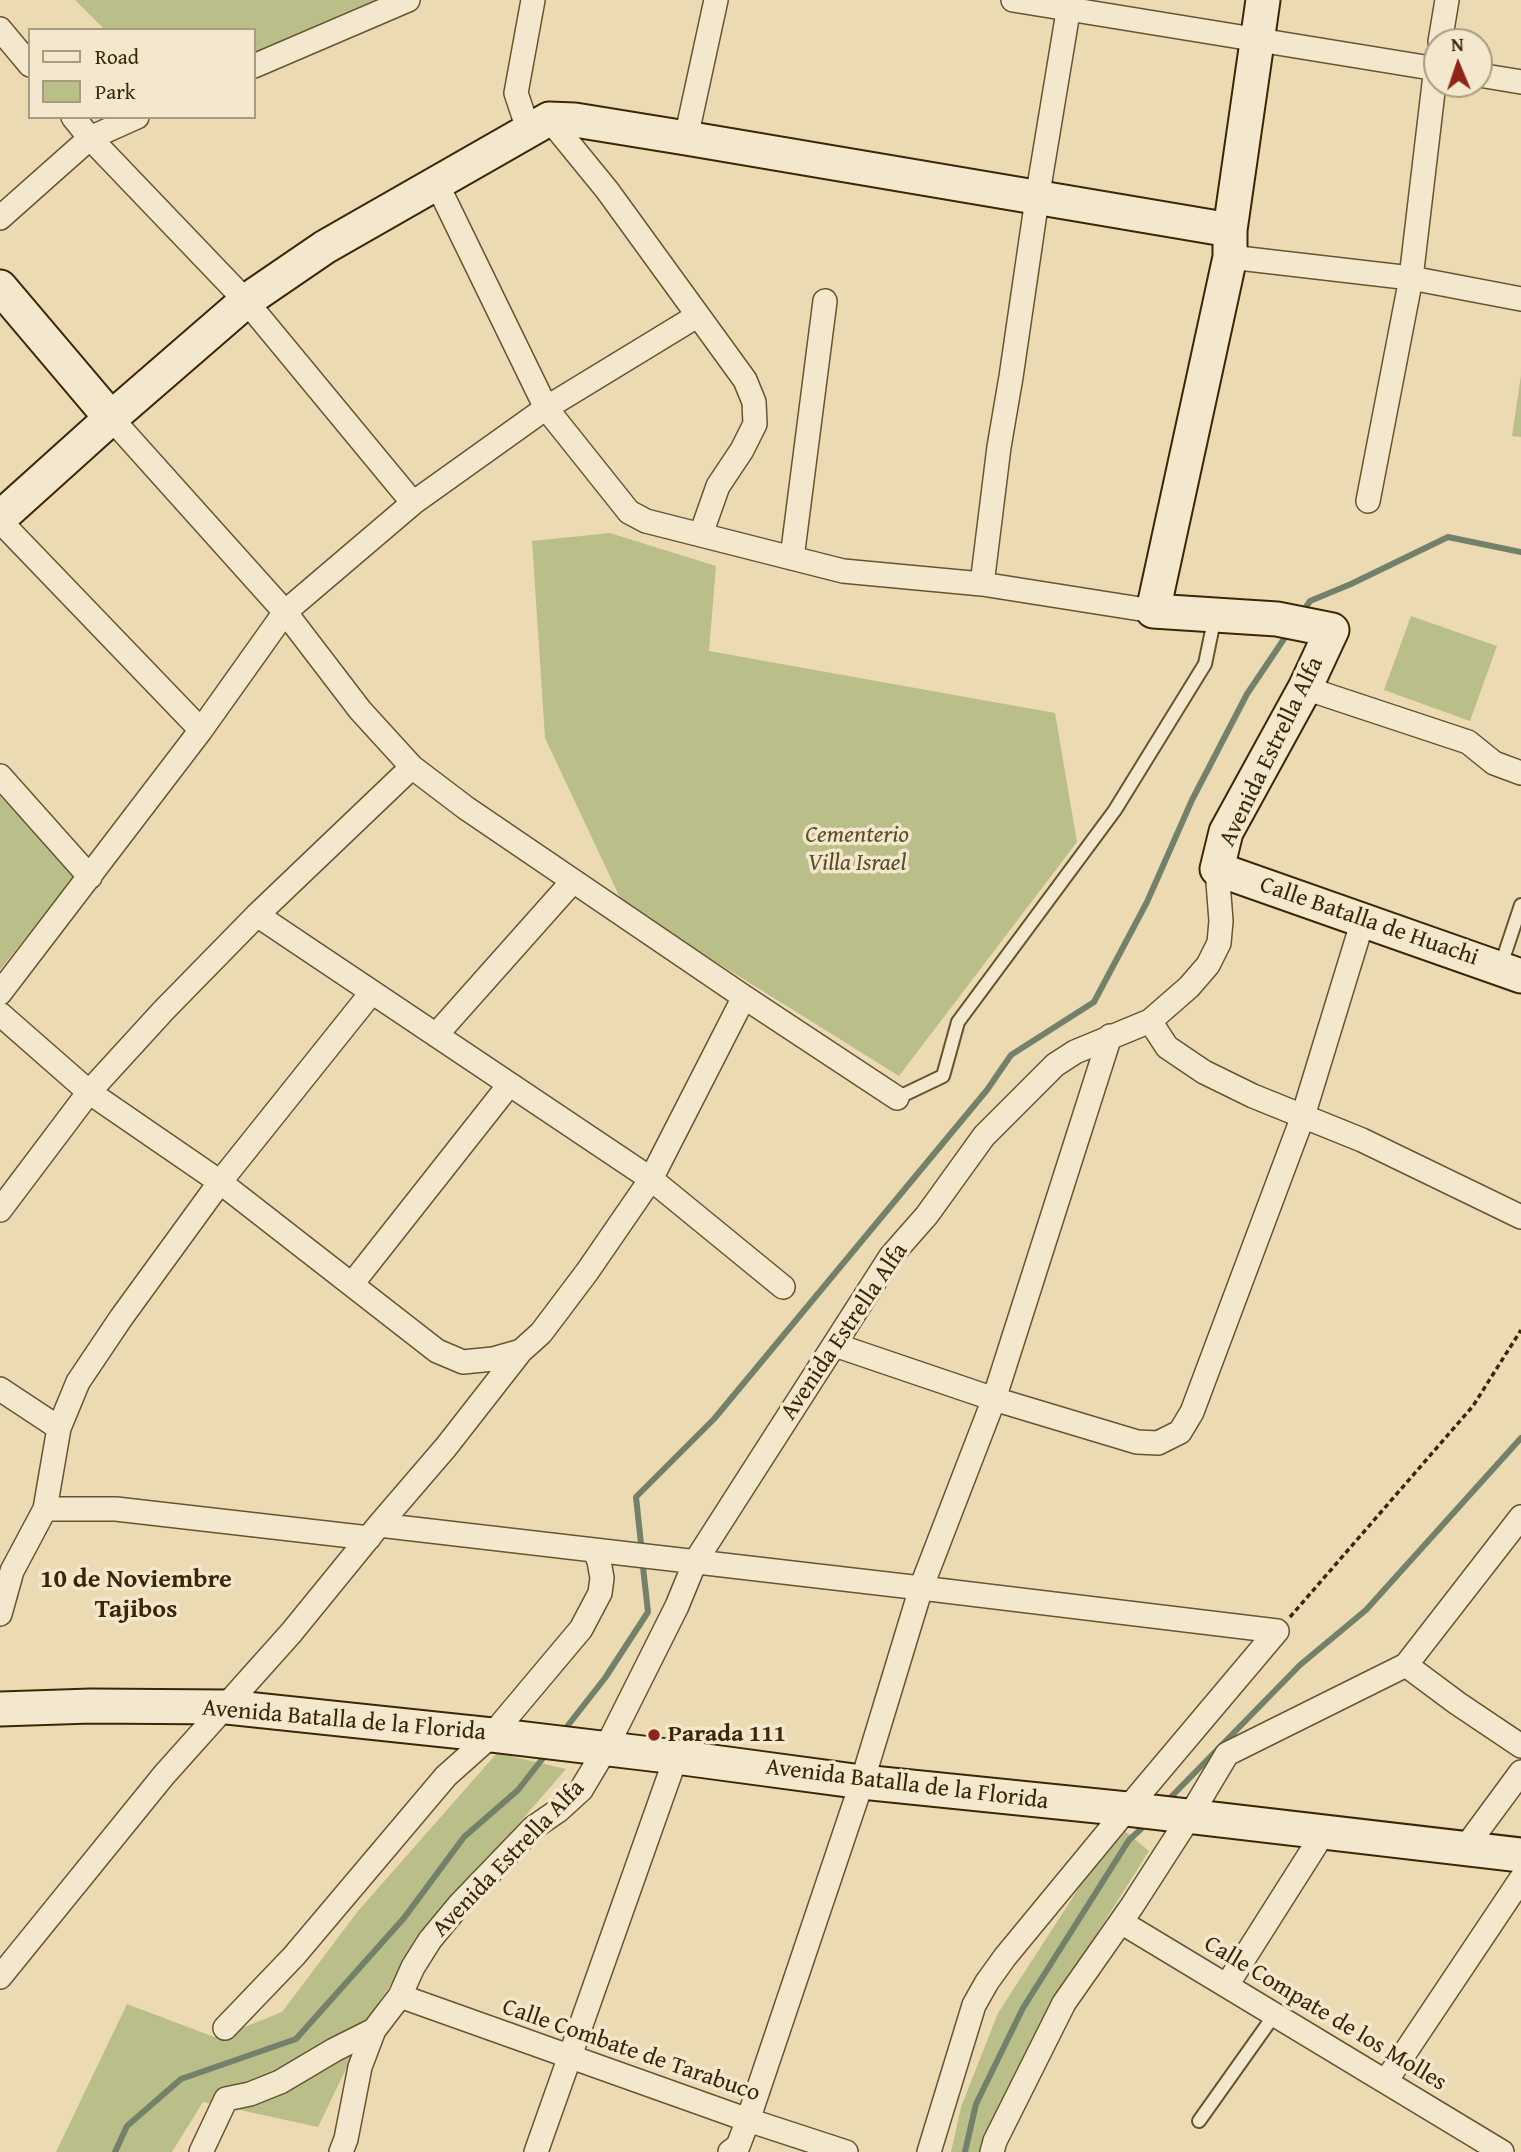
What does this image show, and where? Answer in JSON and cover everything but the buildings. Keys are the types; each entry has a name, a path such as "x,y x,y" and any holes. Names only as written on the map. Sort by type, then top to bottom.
{"street":[{"path":"256,65 408,0"},
{"path":"533,0 516,93 539,125 607,190 745,380 754,402 754,424 742,450 718,486 701,534"},
{"path":"686,138 716,0"},
{"path":"1013,0 1070,5 1256,39 1423,63"},
{"path":"1153,611 1230,244 1262,0"},
{"path":"1442,28 1447,0"},
{"path":"982,584 999,447 1070,5"},
{"path":"0,29 28,63"},
{"path":"1493,77 1521,82"},
{"path":"1368,501 1411,278 1432,98"},
{"path":"75,119 246,301 413,503"},
{"path":"0,218 90,138 133,119"},
{"path":"201,730 0,519 246,301 325,247 539,125 575,120 1037,199 1230,244 1521,299"},
{"path":"436,182 546,408 629,512 646,521 843,571 982,584 1153,611 1215,616"},
{"path":"0,287 111,418 285,611 360,710 412,767 466,808 744,998 897,1098"},
{"path":"792,558 825,301"},
{"path":"0,993 201,730 285,611 413,503 546,408 697,316"},
{"name":"Avenida Estrella Alfa","path":"374,2030 400,1996 413,1967 430,1940 459,1906 533,1828 581,1790 606,1748 677,1606 695,1562 891,1256 927,1215 984,1136 1055,1065 1075,1052 1150,1021 1189,987 1208,965 1219,943 1221,921 1217,869 1226,832 1305,688 1307,625 1215,616"},
{"path":"1305,688 1468,742 1494,763 1521,773"},
{"path":"0,1210 89,1092 164,1010 257,915 412,767"},
{"path":"0,776 90,877"},
{"name":"Calle Batalla de Huachi","path":"1217,869 1510,972"},
{"path":"436,1035 573,881"},
{"path":"257,915 651,1179 783,1287"},
{"path":"835,1345 994,1399 1137,1442 1158,1443 1180,1433 1192,1412 1303,1116 1363,920"},
{"path":"0,1614 12,1571 45,1509 58,1428 78,1382 220,1182 372,992"},
{"path":"0,1977 164,1775 291,1633 446,1447 521,1351 549,1323 651,1179 744,998"},
{"path":"0,1014 89,1092 220,1182 437,1351 463,1362 493,1359 521,1351"},
{"path":"1150,1021 1167,1047 1204,1072 1253,1097 1362,1140 1521,1217"},
{"path":"730,2152 738,2146 748,2120 862,1782 921,1588 994,1399 1110,1036"},
{"path":"352,1284 509,1084"},
{"path":"0,1389 58,1428"},
{"path":"45,1509 116,1508 594,1550 1278,1632"},
{"path":"992,2152 1064,2003 1121,1922 1227,1754 1406,1665 1521,1517"},
{"path":"225,2028 294,1956 446,1776 492,1735 581,1629 600,1593 602,1577 594,1550"},
{"path":"929,2152 974,2005 1005,1957 1278,1632"},
{"path":"1406,1665 1521,1746"},
{"name":"Avenida Batalla de la Florida","path":"5,1706 227,1707 606,1748 862,1782 1127,1809 1521,1855"},
{"path":"536,2152 676,1757"},
{"path":"1465,1849 1521,1772"},
{"path":"1227,1985 1324,1832"},
{"path":"1386,2081 1521,1879"},
{"name":"Calle Compate de los Molles","path":"1121,1922 1502,2152"},
{"name":"Calle Combate de Tarabuco","path":"400,1996 570,2058 846,2152"},
{"path":"201,2152 226,2099 250,2094 279,2082 374,2030"},
{"path":"341,2152 360,2067 374,2030"}],"lane":[{"path":"897,1098 943,1076 958,1022 1115,810 1205,664 1215,616"},
{"path":"1510,972 1521,905"},
{"path":"1199,2121 1275,2014"}],"path":[{"path":"1278,1632 1472,1406 1521,1330"}],"green space":[{"path":"75,0 378,0 256,55 256,28 103,28"},
{"path":"1521,375 1521,437 1512,436"},
{"name":"Cementerio Villa Israel","path":"610,533 716,566 709,651 1055,713 1077,842 899,1076 623,904 545,738 532,541"},
{"path":"1411,616 1497,646 1470,721 1384,690"},
{"path":"0,796 75,875 0,970"},
{"path":"497,1753 566,1769 443,1911 378,2003 318,2127 203,2102 172,2152 56,2152 127,2004 217,2038 282,2012 358,1911"},
{"path":"1119,1826 1149,1851 1043,2019 996,2115 987,2152 951,2152 961,2107 998,2013"}],"waterway":[{"path":"1302,613 1310,601 1448,537 1521,552"},
{"path":"641,1544 636,1497 714,1419 987,1090 1011,1055 1094,1002 1147,902 1192,800 1247,694 1290,630"},
{"path":"1171,1797 1300,1665 1366,1610 1521,1438"},
{"path":"562,1733 605,1678 648,1612 643,1567"},
{"path":"115,2152 127,2126 181,2079 296,2039 404,1918 464,1837 518,1790 547,1753"},
{"path":"965,2152 976,2104 1023,2008 1129,1840 1141,1829"}],"place":[{"name":"Parada 111","path":"654,1735"}],"district":[{"name":"10 de Noviembre Tajibos","path":"136,1595"}]}
